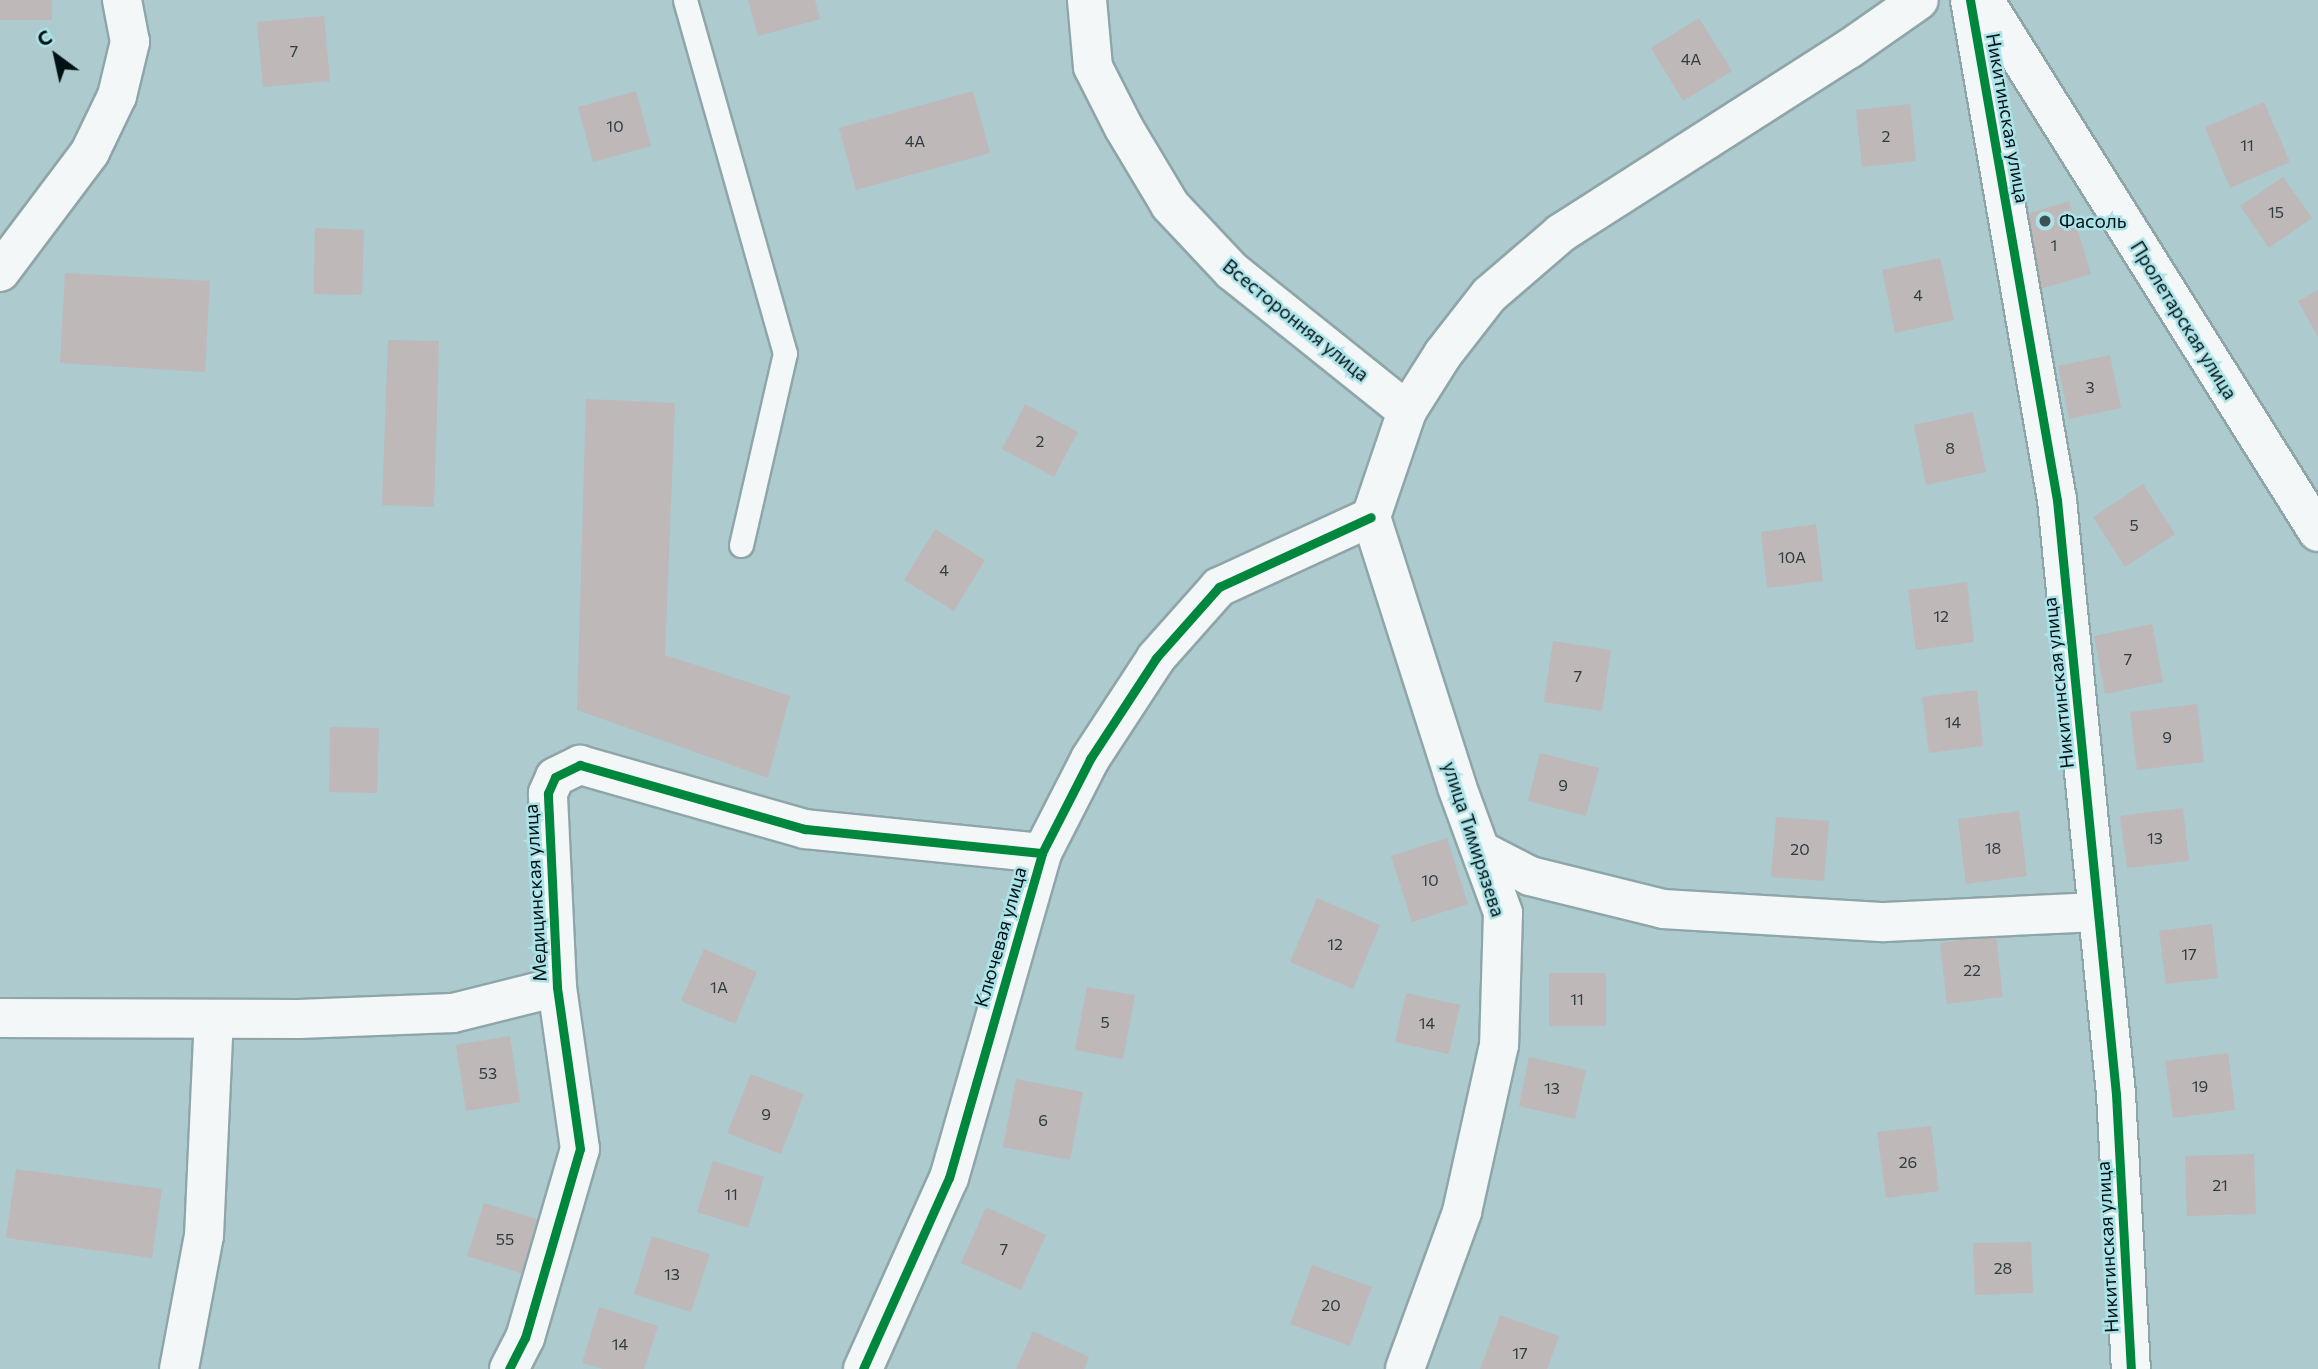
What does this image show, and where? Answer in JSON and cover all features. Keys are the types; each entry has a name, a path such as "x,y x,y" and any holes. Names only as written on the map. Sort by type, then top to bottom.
{"street":[{"path":"0,272 90,152 117,96 131,42 122,0"},
{"name":"Всесторонняя улица","path":"1087,0 1093,67 1124,128 1170,205 1232,271 1407,411"},
{"path":"1371,517 1407,411 1443,354 1489,295 1561,233 1849,49 1919,0"},
{"name":"Никитинская улица","path":"1970,0 2057,500 2116,1094 2131,1369"},
{"name":"Пролетарская улица","path":"1984,0 2318,533"},
{"name":"улица Тимирязева","path":"1371,517 1457,788 1503,913 1499,1045 1462,1212 1405,1369"},
{"name":"Ключевая улица","path":"863,1369 949,1178 1042,853 1090,759 1156,658 1219,587 1371,517"},
{"name":"Медицинская улица","path":"509,1369 524,1338 580,1149 557,988 548,793 555,777 580,765 805,829 1042,853"},
{"path":"1482,851 1530,876 1663,909 1885,922 2098,912"},
{"path":"0,1018 214,1019 453,1013 557,988"},
{"path":"179,1369 204,1236 214,1019"}],"lane":[{"path":"685,0 785,353 741,545"}],"building":[{"path":"0,0 52,0 52,20 0,20"},
{"path":"748,0 815,0 820,19 758,36"},
{"path":"324,16 330,81 263,87 257,22"},
{"path":"1699,18 1732,71 1683,101 1651,48"},
{"path":"636,91 651,146 593,162 578,107"},
{"path":"973,91 990,153 856,190 839,128"},
{"path":"2264,102 2290,162 2230,188 2205,127"},
{"path":"1910,104 1916,161 1862,167 1856,110"},
{"path":"2283,177 2312,218 2269,248 2240,206"},
{"path":"2069,201 2091,274 2040,289 2018,217"},
{"path":"315,228 364,230 362,295 314,294"},
{"path":"1940,258 1954,320 1895,333 1882,270"},
{"path":"65,273 210,281 205,372 60,363"},
{"path":"2318,290 2318,337 2298,301"},
{"path":"388,340 439,341 434,507 382,505"},
{"path":"2110,355 2121,408 2069,419 2058,366"},
{"path":"586,399 675,403 665,655 790,696 768,778 577,710"},
{"path":"1025,404 1078,432 1054,477 1002,449"},
{"path":"1973,412 1986,472 1926,485 1914,425"},
{"path":"2143,484 2175,534 2125,567 2093,517"},
{"path":"1816,524 1823,581 1767,588 1761,532"},
{"path":"935,529 985,560 954,611 904,580"},
{"path":"1967,582 1974,642 1916,650 1908,590"},
{"path":"2152,624 2163,682 2105,694 2094,636"},
{"path":"1553,641 1611,650 1602,711 1544,702"},
{"path":"1977,690 1983,746 1929,753 1922,697"},
{"path":"2197,704 2204,762 2137,770 2130,712"},
{"path":"330,727 379,728 377,793 329,792"},
{"path":"1540,753 1599,768 1586,816 1528,801"},
{"path":"2183,808 2189,861 2127,868 2120,816"},
{"path":"2019,811 2027,876 1966,884 1958,819"},
{"path":"1776,817 1829,821 1824,881 1771,877"},
{"path":"1447,838 1468,904 1412,922 1391,856"},
{"path":"1317,898 1380,925 1353,989 1290,962"},
{"path":"2212,924 2218,978 2166,984 2159,931"},
{"path":"1996,936 2003,997 1947,1004 1940,943"},
{"path":"704,949 757,972 735,1024 681,1001"},
{"path":"1549,973 1606,973 1606,1026 1549,1026"},
{"path":"1087,987 1135,995 1123,1059 1075,1050"},
{"path":"1406,993 1460,1005 1449,1054 1395,1042"},
{"path":"510,1036 520,1102 466,1111 456,1045"},
{"path":"2228,1053 2235,1110 2173,1118 2165,1061"},
{"path":"1529,1057 1586,1070 1575,1119 1519,1106"},
{"path":"751,1074 804,1094 781,1154 727,1133"},
{"path":"1016,1079 1083,1092 1070,1160 1003,1147"},
{"path":"1931,1126 1939,1191 1886,1198 1877,1132"},
{"path":"2254,1154 2256,1214 2187,1216 2185,1156"},
{"path":"713,1161 764,1177 748,1228 697,1212"},
{"path":"16,1169 162,1189 152,1258 6,1238"},
{"path":"484,1203 543,1221 527,1275 467,1256"},
{"path":"986,1207 1046,1235 1021,1290 961,1263"},
{"path":"652,1236 710,1254 691,1312 634,1294"},
{"path":"2031,1242 2033,1293 1975,1295 1973,1243"},
{"path":"1312,1265 1372,1287 1350,1346 1290,1324"},
{"path":"599,1307 658,1326 644,1369 603,1369 582,1363"},
{"path":"1500,1315 1559,1336 1547,1369 1480,1369"},
{"path":"1033,1331 1089,1357 1084,1369 1016,1369"}],"cycle path":[{"path":"1970,0 2057,500 2116,1094 2131,1369"},
{"path":"863,1369 949,1178 1042,853 1090,759 1156,658 1219,587 1371,517"},
{"path":"509,1369 525,1338 580,1149 557,987 548,793 555,777 580,765 805,829 1042,853"}],"place":[{"name":"Фасоль","path":"2045,221"}]}
